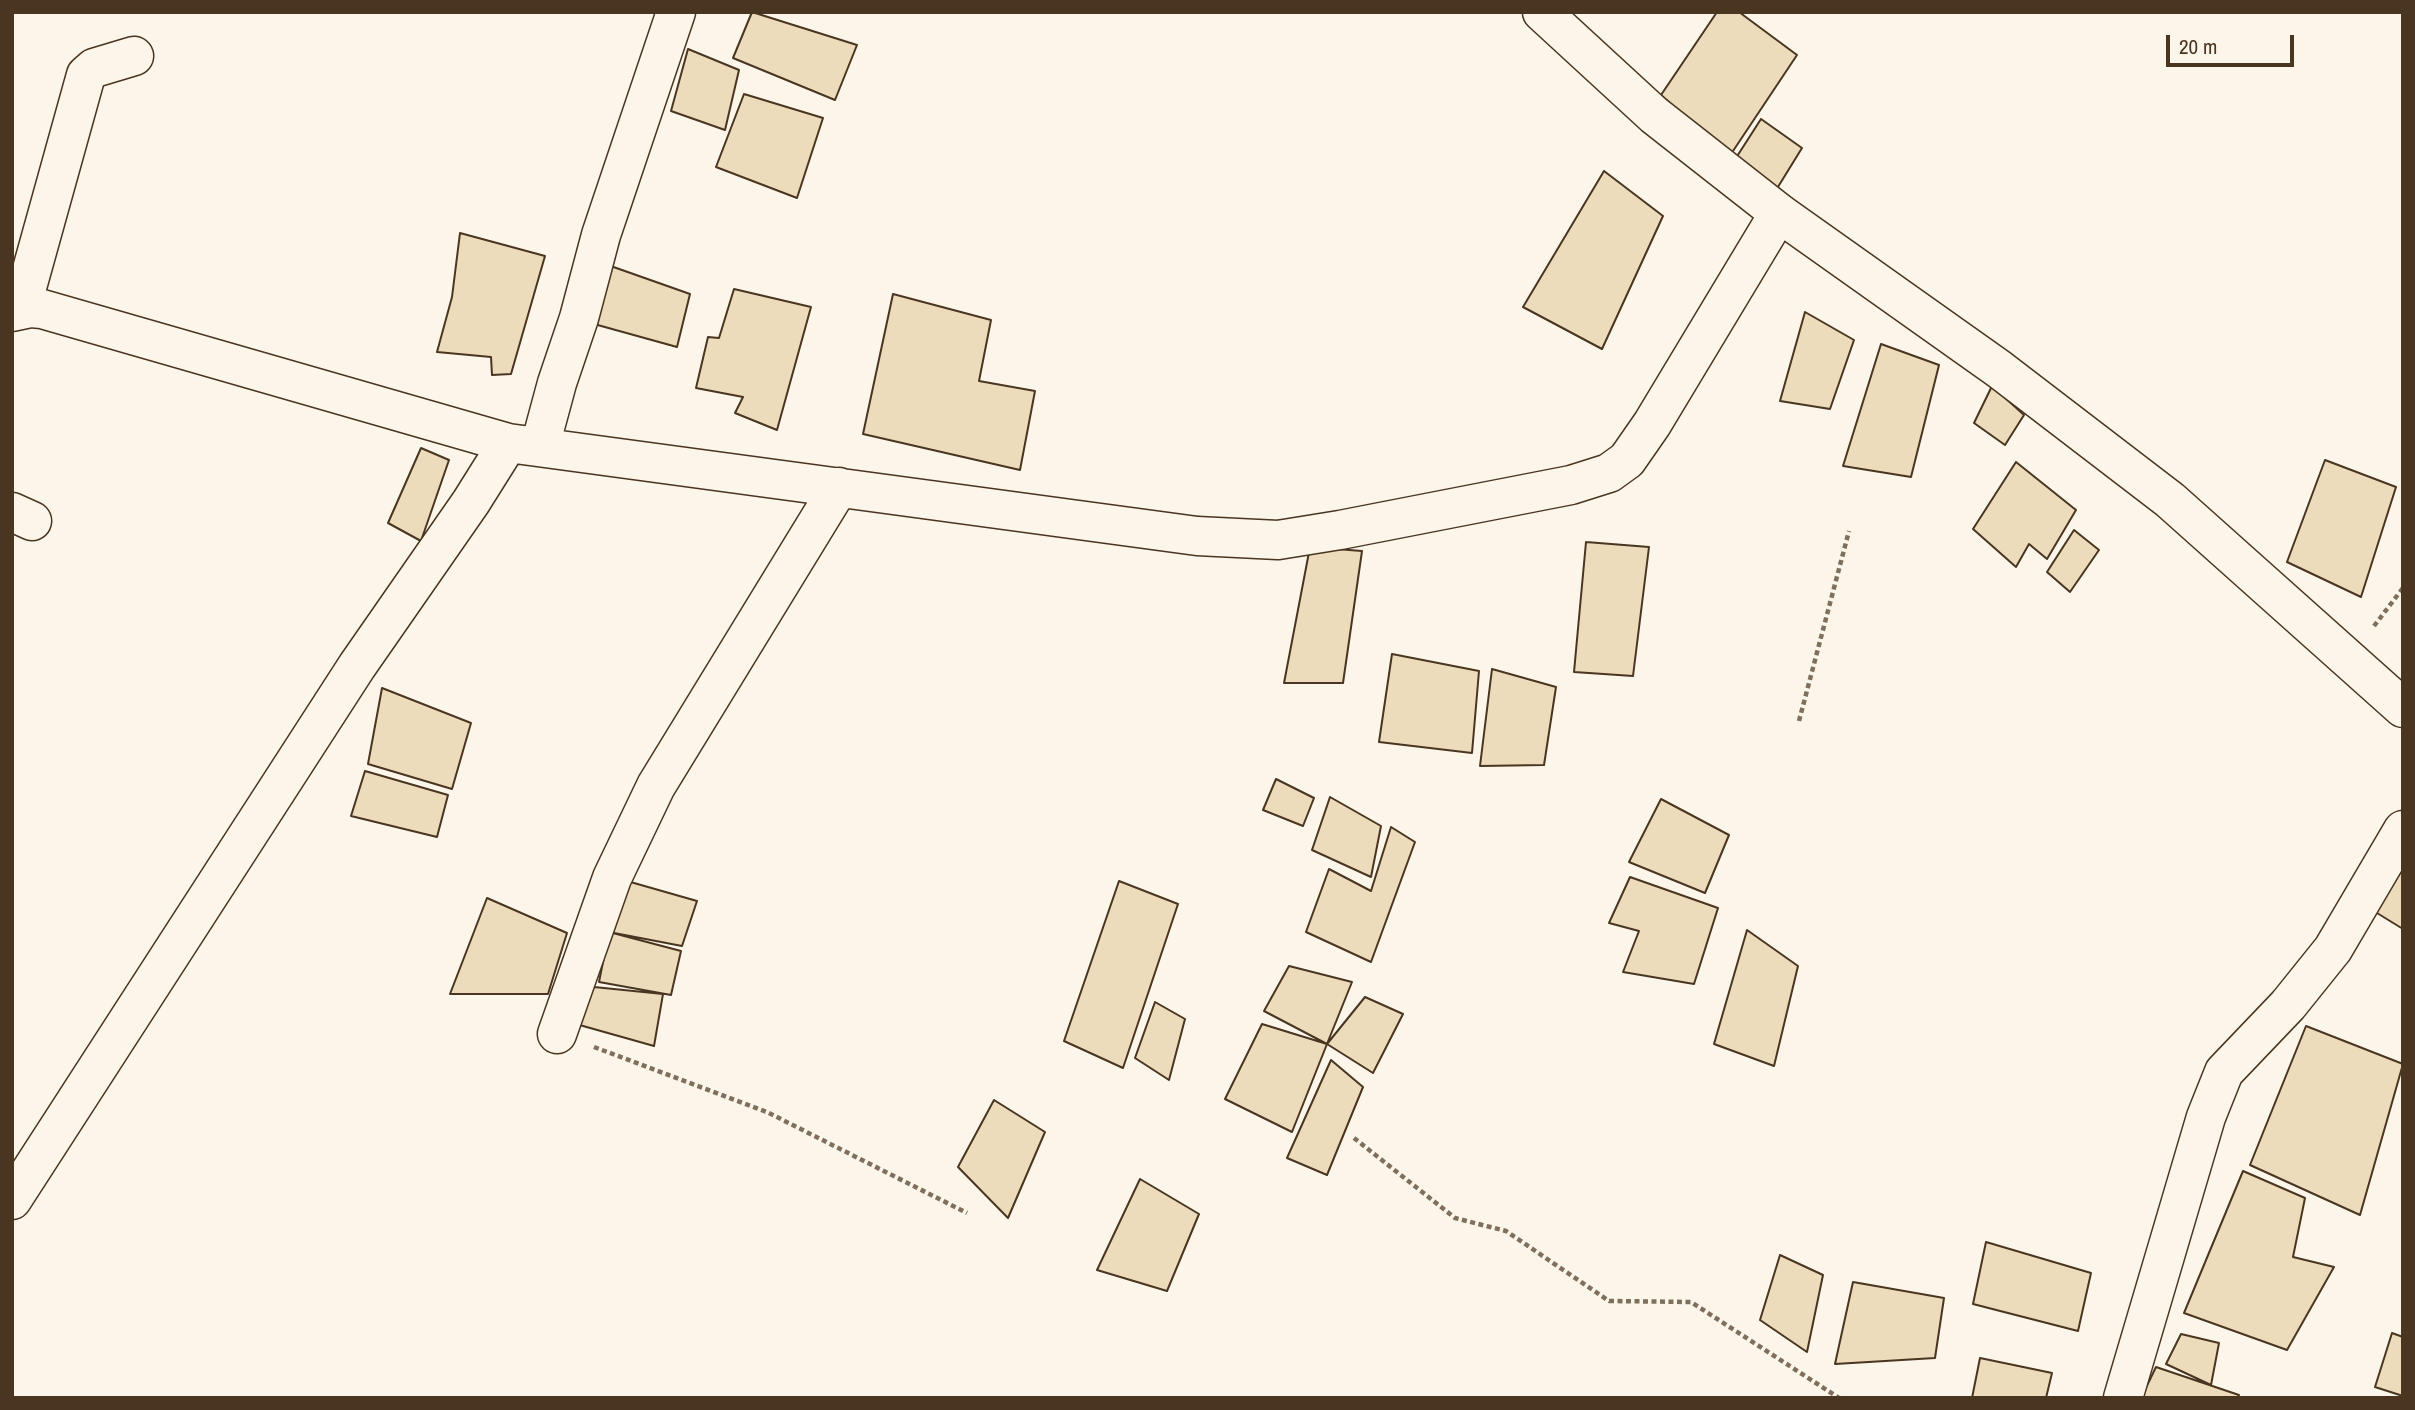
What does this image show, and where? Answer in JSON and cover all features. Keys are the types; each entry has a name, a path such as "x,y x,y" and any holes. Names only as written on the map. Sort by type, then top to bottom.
{"street":[{"path":"12,1200 357,666 471,502 524,445 557,383 579,318 601,235 676,12"},
{"path":"1542,12 1654,115 1779,214 1999,369 2170,500 2403,708"},
{"path":"134,56 94,68 86,75 17,310 42,309 524,445 1197,536 1278,540 1572,485 1609,473 1627,460 1652,424 1779,214"},
{"path":"557,1034 612,878 656,786 839,487"},
{"path":"2123,1398 2206,1117 2224,1072 2288,1005 2333,949 2403,830"}],"path":[{"path":"1799,722 1849,531"},
{"path":"557,1034 768,1112 967,1213"},
{"path":"1354,1138 1455,1218 1506,1231 1609,1301 1691,1302 1839,1398"}],"building":[{"path":"752,12 857,45 835,100 733,58"},
{"path":"1717,12 1739,12 1797,55 1729,157 1661,95"},
{"path":"688,49 739,70 725,130 671,111"},
{"path":"744,94 823,118 797,198 716,167"},
{"path":"1761,119 1802,148 1773,195 1734,161"},
{"path":"1604,171 1663,216 1602,349 1523,307"},
{"path":"460,233 545,256 511,374 492,375 491,357 437,352 452,297"},
{"path":"605,264 690,294 677,347 594,324"},
{"path":"734,289 811,307 777,430 735,413 743,397 696,388 708,337 719,338"},
{"path":"893,294 991,320 979,381 1035,391 1020,470 863,434"},
{"path":"1805,312 1854,340 1830,409 1780,401"},
{"path":"1881,344 1939,365 1911,477 1843,466"},
{"path":"1992,386 2024,415 2005,445 1974,423"},
{"path":"421,448 449,460 421,541 388,523"},
{"path":"2325,460 2396,487 2361,597 2287,562"},
{"path":"2016,462 2076,510 2047,559 2029,544 2016,567 1973,529"},
{"path":"2074,530 2099,550 2070,592 2047,572"},
{"path":"1586,542 1649,547 1633,676 1574,672"},
{"path":"1310,547 1362,551 1343,683 1284,683"},
{"path":"1392,654 1479,671 1472,753 1379,742"},
{"path":"1492,669 1556,687 1544,765 1480,766"},
{"path":"382,688 471,723 452,789 368,764"},
{"path":"365,771 448,795 437,837 351,816"},
{"path":"1276,779 1314,798 1303,826 1263,810"},
{"path":"1330,797 1381,826 1371,877 1312,850"},
{"path":"1661,799 1729,835 1705,893 1629,862"},
{"path":"1391,827 1415,842 1371,962 1306,932 1329,869 1371,891"},
{"path":"2403,847 2403,929 2364,905"},
{"path":"1630,877 1718,908 1694,984 1623,972 1639,931 1609,923"},
{"path":"627,881 697,901 682,946 609,932"},
{"path":"1119,881 1178,904 1123,1068 1064,1041"},
{"path":"487,898 567,933 548,994 450,994"},
{"path":"1747,930 1798,966 1774,1066 1714,1044"},
{"path":"609,932 681,951 671,995 599,982"},
{"path":"1289,966 1352,982 1327,1044 1264,1011"},
{"path":"594,987 663,994 654,1046 576,1024"},
{"path":"1365,997 1403,1014 1373,1073 1327,1044"},
{"path":"1155,1002 1185,1019 1169,1080 1135,1058"},
{"path":"1262,1024 1327,1044 1292,1132 1225,1099"},
{"path":"2306,1026 2403,1064 2360,1215 2250,1165"},
{"path":"1331,1060 1363,1087 1327,1175 1287,1158"},
{"path":"994,1100 1045,1132 1008,1218 958,1167"},
{"path":"2243,1171 2305,1198 2293,1257 2334,1267 2287,1350 2184,1313"},
{"path":"1140,1179 1199,1214 1167,1291 1097,1270"},
{"path":"1986,1242 2091,1273 2078,1331 1973,1304"},
{"path":"1780,1255 1823,1275 1807,1352 1760,1320"},
{"path":"1853,1282 1944,1298 1935,1358 1835,1364"},
{"path":"2392,1333 2403,1337 2403,1396 2375,1387"},
{"path":"2181,1334 2219,1343 2211,1385 2166,1364"},
{"path":"1980,1358 2052,1373 2046,1398 1972,1398"},
{"path":"2156,1367 2239,1395 2237,1398 2141,1398"}]}
